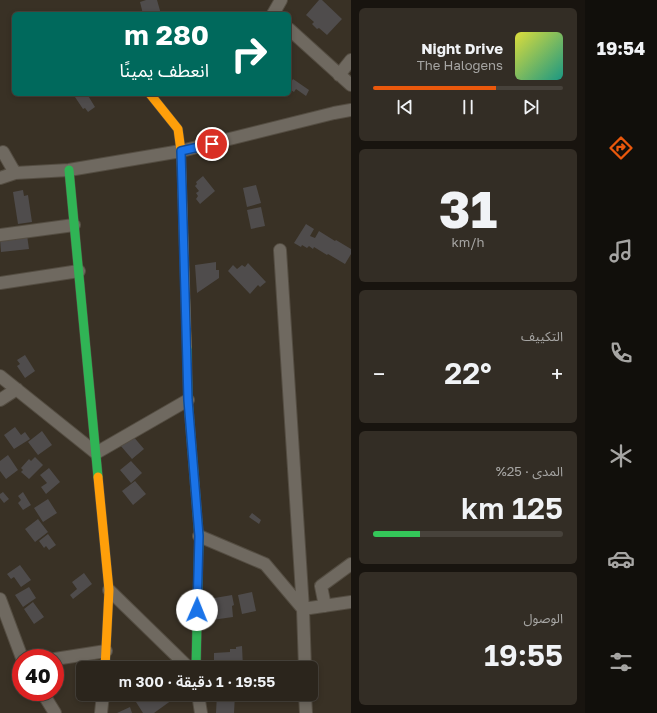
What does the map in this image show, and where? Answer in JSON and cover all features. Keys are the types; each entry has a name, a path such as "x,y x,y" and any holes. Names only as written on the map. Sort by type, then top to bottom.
{"street":[{"path":"274,12 281,0"},
{"path":"291,31 351,85"},
{"path":"339,75 351,60"},
{"path":"152,96 178,129 181,151 188,400 199,536 196,661"},
{"path":"0,178 15,173 69,170 181,151 351,110"},
{"path":"3,152 15,173"},
{"path":"69,170 109,590 105,661"},
{"path":"0,235 74,225"},
{"path":"280,250 303,609 305,661"},
{"path":"0,283 79,271"},
{"path":"0,376 96,453"},
{"path":"0,400 17,389"},
{"path":"96,453 188,400"},
{"path":"199,536 265,564 303,609"},
{"path":"325,606 320,586 351,564"},
{"path":"109,590 182,661"},
{"path":"0,599 19,649"},
{"path":"303,609 351,602"},
{"path":"64,658 106,651"},
{"path":"48,701 55,713"},
{"path":"101,713 102,701"},
{"path":"199,701 201,713"},
{"path":"305,701 306,713"}],"building":[{"path":"146,0 157,0 160,12 142,12 140,2"},
{"path":"319,0 322,0 342,19 327,35 319,28 317,29 312,24 314,22 306,15"},
{"path":"293,79 309,90 306,96 296,89 294,92 291,90 291,82"},
{"path":"74,96 88,96 95,107 88,112 85,108 83,109"},
{"path":"203,176 215,191 200,204 196,199 198,196 196,193 199,191 195,186 197,184 196,182"},
{"path":"256,185 261,203 247,207 243,188"},
{"path":"23,190 24,196 28,195 32,222 18,224 13,192"},
{"path":"261,207 265,226 251,229 247,210"},
{"path":"306,224 314,229 310,236 315,238 319,231 351,249 351,254 345,264 314,247 313,249 309,246 307,248 302,245 301,247 294,243"},
{"path":"27,235 29,249 1,252 0,239"},
{"path":"216,262 216,270 219,270 219,278 197,293 195,265"},
{"path":"248,263 266,282 260,287 258,285 250,294 228,271 233,265 237,269 242,265 245,267"},
{"path":"25,355 35,371 25,378 17,366 20,364 17,360"},
{"path":"15,427 21,435 25,432 30,439 14,449 4,435"},
{"path":"42,431 52,445 38,455 28,442"},
{"path":"132,435 144,449 132,459 120,445"},
{"path":"8,455 18,470 6,479 0,471 0,461"},
{"path":"35,457 43,465 29,479 21,472 23,470 21,468 29,459 31,461"},
{"path":"131,461 142,473 131,483 120,470"},
{"path":"49,468 60,482 46,494 41,487 47,483 40,475"},
{"path":"135,481 146,494 133,505 122,491"},
{"path":"3,492 9,499 4,503 0,498 0,494"},
{"path":"23,492 31,505 23,510 18,503 21,500 18,496"},
{"path":"48,499 57,513 43,522 34,508"},
{"path":"252,513 261,520 259,524 249,517"},
{"path":"38,519 48,532 35,542 25,529"},
{"path":"48,534 56,545 49,550 46,546 44,548 39,541"},
{"path":"20,565 31,580 21,587 14,577 11,579 7,574"},
{"path":"84,573 92,584 73,599 70,595 77,589 72,582"},
{"path":"29,587 36,598 23,607 15,595"},
{"path":"252,592 256,611 242,614 238,595"},
{"path":"232,595 234,605 232,606 233,617 212,620 209,599"},
{"path":"33,602 44,617 34,624 24,609"},
{"path":"242,646 243,661 214,661 214,653 230,652 230,649 236,649 236,647"},
{"path":"171,701 154,713 143,713 136,702"},
{"path":"217,701 235,701 234,713 216,713"},
{"path":"130,707 132,713 117,713"}],"traffic: fast":[{"path":"69,170 98,477"},
{"path":"187,347 188,400 199,536 196,661"}],"traffic: slow":[{"path":"152,96 178,129 181,151 187,347"},
{"path":"98,477 109,590 105,661"}],"route":[{"path":"197,610 199,536 188,400 181,151 212,144"}]}
